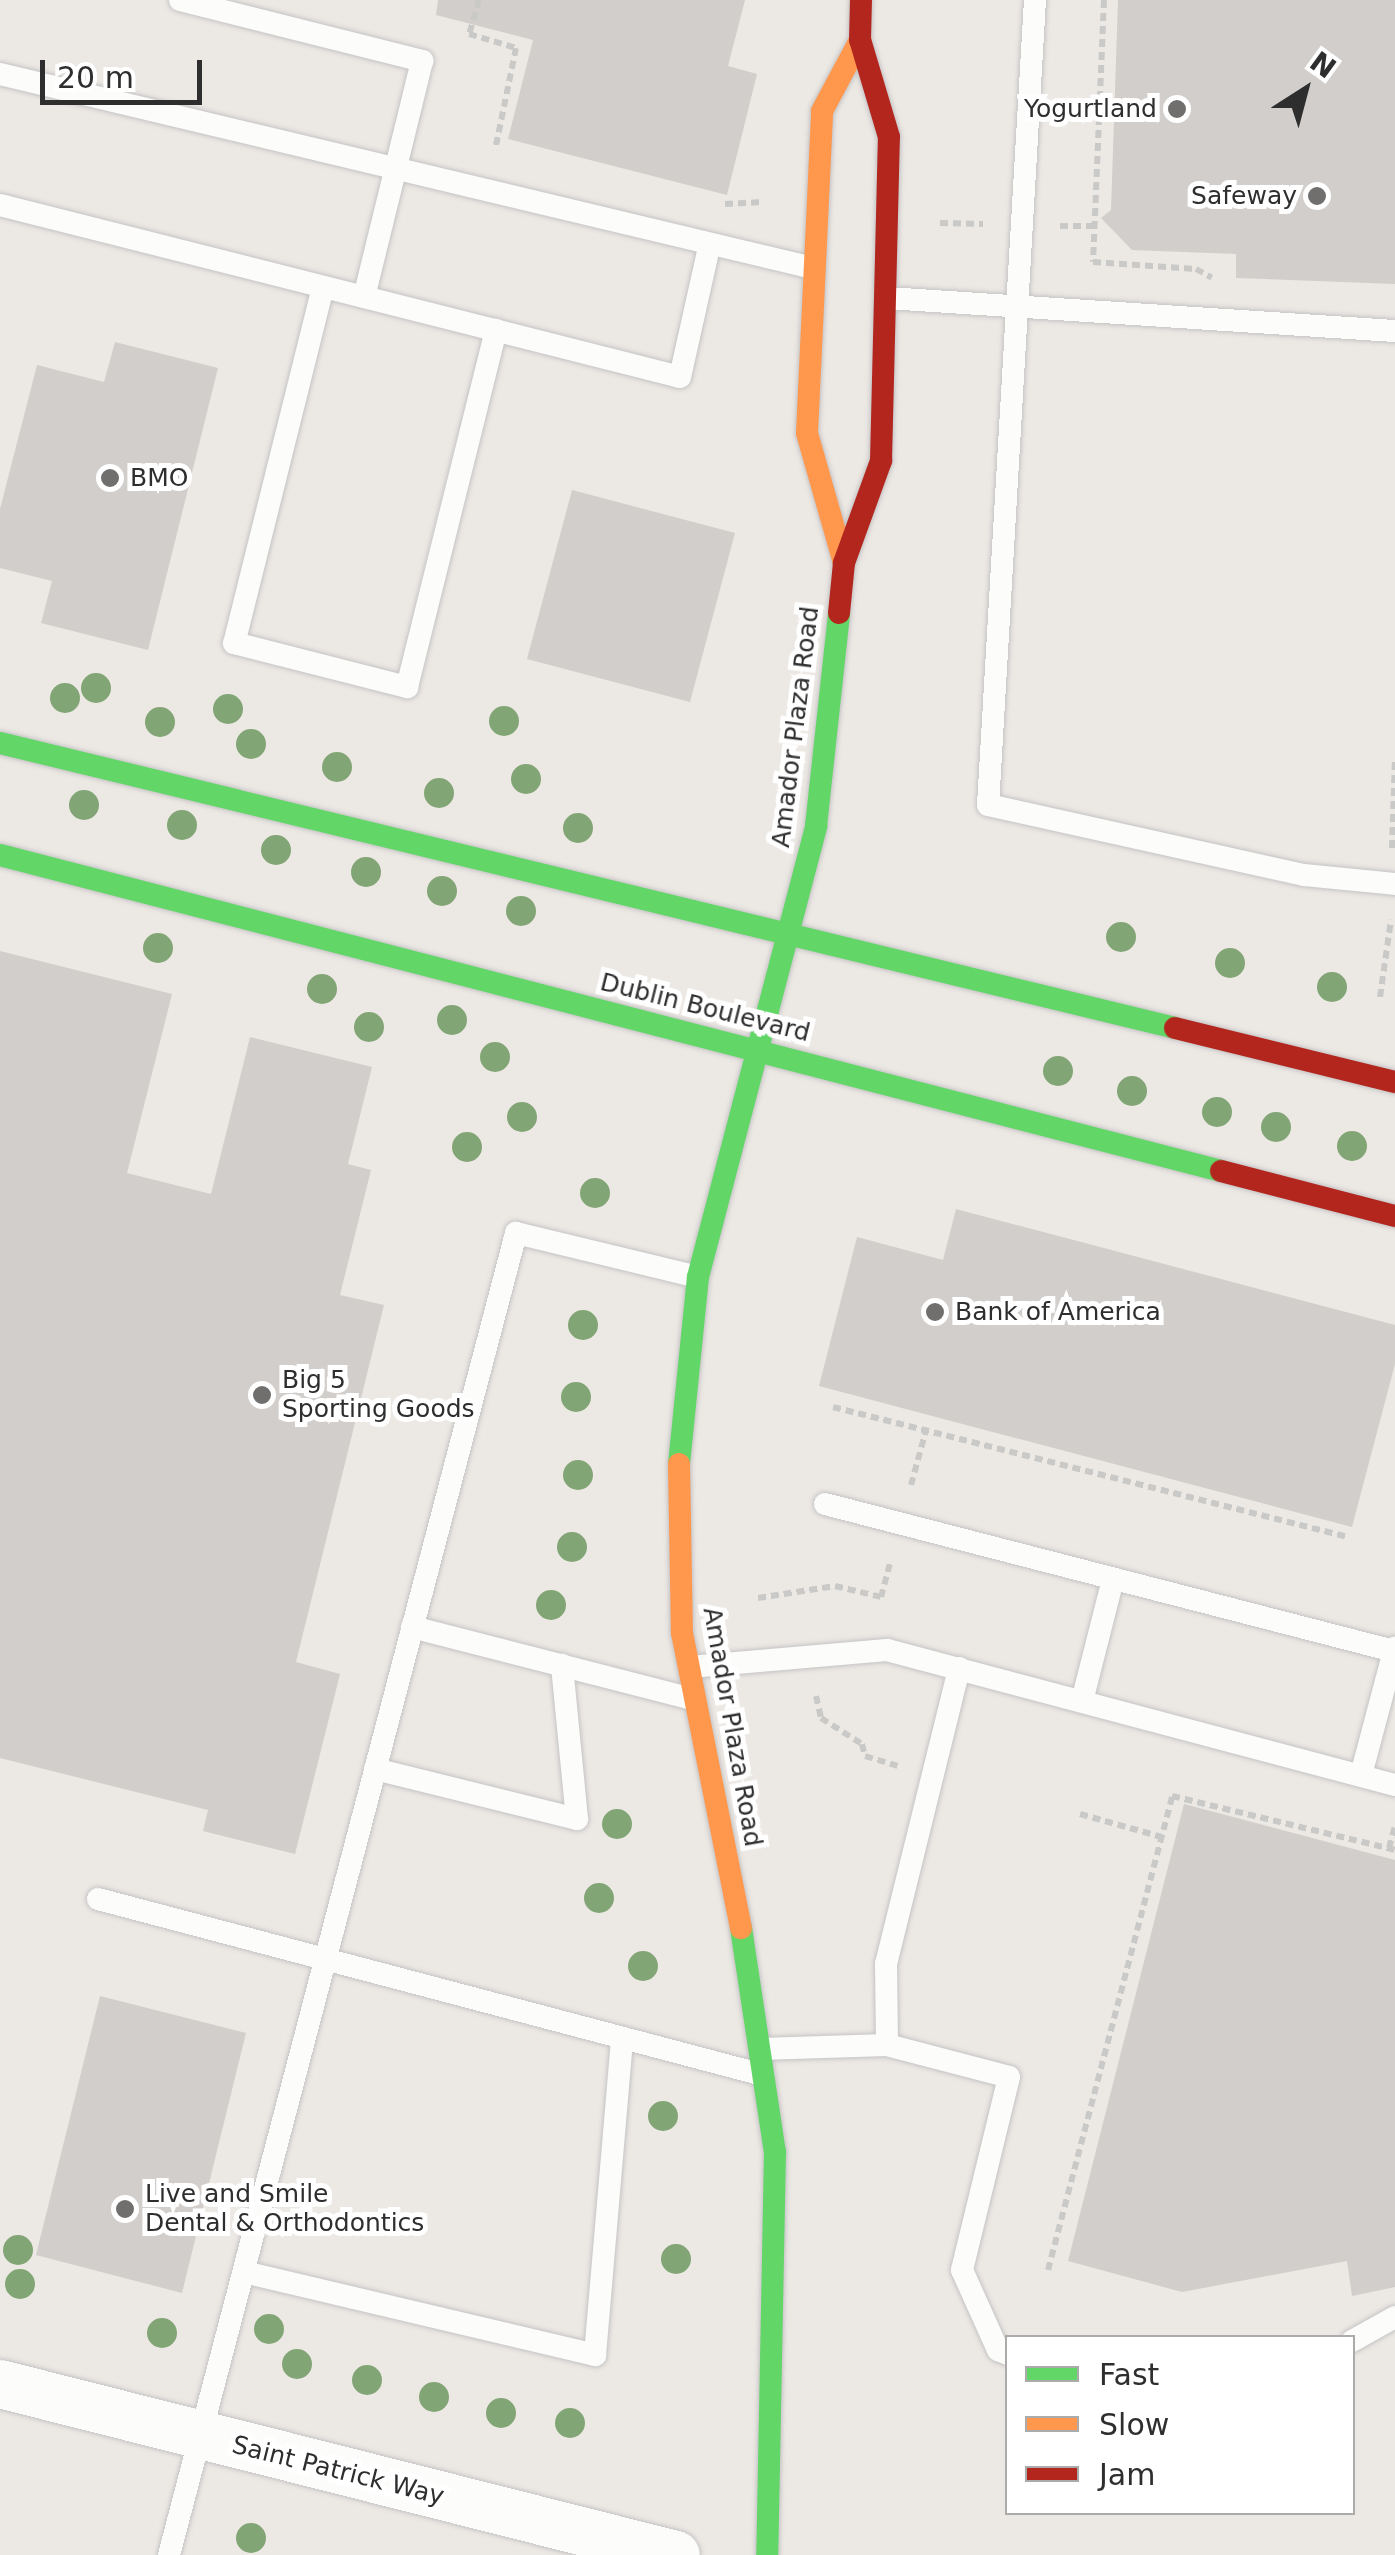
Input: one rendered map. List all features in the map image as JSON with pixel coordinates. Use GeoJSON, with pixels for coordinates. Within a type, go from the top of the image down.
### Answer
{"type":"FeatureCollection","features":[{"type":"Feature","properties":{"kind":"street","name":"Amador Plaza Road"},"geometry":{"type":"LineString","coordinates":[[767,2555],[774,2152],[760,2049],[688,1667],[679,1453],[698,1277],[816,826],[844,562],[881,462],[888,137],[860,40],[861,0]]}},
{"type":"Feature","properties":{"kind":"street","name":"Amador Plaza Road"},"geometry":{"type":"LineString","coordinates":[[844,562],[806,433],[822,111],[860,40]]}},
{"type":"Feature","properties":{"kind":"street"},"geometry":{"type":"LineString","coordinates":[[0,743],[1395,1082]]}},
{"type":"Feature","properties":{"kind":"street","name":"Dublin Boulevard"},"geometry":{"type":"LineString","coordinates":[[0,855],[1395,1216]]}},
{"type":"Feature","properties":{"kind":"street","name":"Saint Patrick Way"},"geometry":{"type":"LineString","coordinates":[[0,2384],[676,2555]]}},
{"type":"Feature","properties":{"kind":"lane"},"geometry":{"type":"LineString","coordinates":[[180,0],[422,61],[364,297]]}},
{"type":"Feature","properties":{"kind":"lane"},"geometry":{"type":"LineString","coordinates":[[1035,0],[988,805],[1304,875],[1395,884]]}},
{"type":"Feature","properties":{"kind":"lane"},"geometry":{"type":"LineString","coordinates":[[0,74],[709,248],[813,268]]}},
{"type":"Feature","properties":{"kind":"lane"},"geometry":{"type":"LineString","coordinates":[[0,204],[680,376],[709,248]]}},
{"type":"Feature","properties":{"kind":"lane"},"geometry":{"type":"LineString","coordinates":[[323,287],[234,643],[407,687],[496,330]]}},
{"type":"Feature","properties":{"kind":"lane"},"geometry":{"type":"LineString","coordinates":[[887,298],[1015,312],[1395,331]]}},
{"type":"Feature","properties":{"kind":"lane"},"geometry":{"type":"LineString","coordinates":[[168,2555],[516,1233],[698,1277]]}},
{"type":"Feature","properties":{"kind":"lane"},"geometry":{"type":"LineString","coordinates":[[825,1504],[1394,1649],[1361,1775]]}},
{"type":"Feature","properties":{"kind":"lane"},"geometry":{"type":"LineString","coordinates":[[1082,1702],[1114,1579]]}},
{"type":"Feature","properties":{"kind":"lane"},"geometry":{"type":"LineString","coordinates":[[412,1627],[695,1700]]}},
{"type":"Feature","properties":{"kind":"lane"},"geometry":{"type":"LineString","coordinates":[[688,1667],[887,1650],[1395,1785]]}},
{"type":"Feature","properties":{"kind":"lane"},"geometry":{"type":"LineString","coordinates":[[375,1769],[577,1819],[562,1665]]}},
{"type":"Feature","properties":{"kind":"lane"},"geometry":{"type":"LineString","coordinates":[[887,2045],[886,1964],[958,1668]]}},
{"type":"Feature","properties":{"kind":"lane"},"geometry":{"type":"LineString","coordinates":[[98,1900],[763,2074]]}},
{"type":"Feature","properties":{"kind":"lane"},"geometry":{"type":"LineString","coordinates":[[244,2272],[595,2354],[622,2038]]}},
{"type":"Feature","properties":{"kind":"lane"},"geometry":{"type":"LineString","coordinates":[[760,2049],[887,2045],[1009,2077],[962,2270],[998,2350],[1005,2353]]}},
{"type":"Feature","properties":{"kind":"lane"},"geometry":{"type":"LineString","coordinates":[[1355,2339],[1395,2317]]}},
{"type":"Feature","properties":{"kind":"path"},"geometry":{"type":"LineString","coordinates":[[479,0],[470,34],[516,48],[489,149],[508,154]]}},
{"type":"Feature","properties":{"kind":"path"},"geometry":{"type":"LineString","coordinates":[[1104,0],[1092,262],[1196,269],[1220,283]]}},
{"type":"Feature","properties":{"kind":"path"},"geometry":{"type":"LineString","coordinates":[[711,204],[778,200]]}},
{"type":"Feature","properties":{"kind":"path"},"geometry":{"type":"LineString","coordinates":[[833,1406],[1348,1537]]}},
{"type":"Feature","properties":{"kind":"path"},"geometry":{"type":"LineString","coordinates":[[801,1693],[815,1691],[821,1718],[862,1744],[865,1756],[906,1768],[902,1784]]}},
{"type":"Feature","properties":{"kind":"path"},"geometry":{"type":"LineString","coordinates":[[1048,2270],[1172,1796],[1392,1849],[1395,1826]]}},
{"type":"Feature","properties":{"kind":"path"},"geometry":{"type":"LineString","coordinates":[[1080,1814],[1162,1837]]}},
{"type":"Feature","properties":{"kind":"building"},"geometry":{"type":"Polygon","coordinates":[[[438,0],[745,0],[728,66],[757,74],[727,195],[508,139],[533,40],[436,15],[438,0]]]}},
{"type":"Feature","properties":{"kind":"building"},"geometry":{"type":"Polygon","coordinates":[[[1118,0],[1395,0],[1395,284],[1236,278],[1236,254],[1132,250],[1101,218],[1111,210],[1118,0]]]}},
{"type":"Feature","properties":{"kind":"building"},"geometry":{"type":"Polygon","coordinates":[[[115,342],[218,368],[148,650],[41,623],[52,581],[0,568],[0,509],[37,365],[104,382],[115,342]]]}},
{"type":"Feature","properties":{"kind":"building"},"geometry":{"type":"Polygon","coordinates":[[[572,490],[735,533],[690,702],[527,659],[572,490]]]}},
{"type":"Feature","properties":{"kind":"building"},"geometry":{"type":"Polygon","coordinates":[[[0,951],[172,994],[127,1173],[211,1194],[250,1037],[372,1067],[348,1164],[371,1170],[340,1295],[384,1305],[296,1662],[340,1674],[295,1854],[203,1831],[208,1810],[0,1758],[0,951]]]}},
{"type":"Feature","properties":{"kind":"building"},"geometry":{"type":"Polygon","coordinates":[[[956,1209],[1395,1325],[1395,1364],[1352,1527],[819,1386],[857,1237],[943,1260],[956,1209]]]}},
{"type":"Feature","properties":{"kind":"building"},"geometry":{"type":"Polygon","coordinates":[[[1184,1804],[1395,1860],[1395,2287],[1352,2296],[1347,2261],[1182,2292],[1068,2261],[1184,1804]]]}},
{"type":"Feature","properties":{"kind":"building"},"geometry":{"type":"Polygon","coordinates":[[[100,1996],[246,2033],[182,2293],[36,2255],[100,1996]]]}},
{"type":"Feature","properties":{"kind":"traffic: fast"},"geometry":{"type":"LineString","coordinates":[[679,1464],[698,1277],[816,826],[839,613]]}},
{"type":"Feature","properties":{"kind":"traffic: fast"},"geometry":{"type":"LineString","coordinates":[[0,743],[1175,1028]]}},
{"type":"Feature","properties":{"kind":"traffic: fast"},"geometry":{"type":"LineString","coordinates":[[0,855],[1221,1171]]}},
{"type":"Feature","properties":{"kind":"traffic: fast"},"geometry":{"type":"LineString","coordinates":[[741,1928],[775,2152],[767,2555]]}},
{"type":"Feature","properties":{"kind":"traffic: slow"},"geometry":{"type":"LineString","coordinates":[[844,563],[807,433],[822,111],[860,40]]}},
{"type":"Feature","properties":{"kind":"traffic: slow"},"geometry":{"type":"LineString","coordinates":[[679,1464],[682,1633],[741,1928]]}},
{"type":"Feature","properties":{"kind":"traffic: jam"},"geometry":{"type":"LineString","coordinates":[[839,613],[844,563],[881,461],[889,137],[860,40],[861,0]]}},
{"type":"Feature","properties":{"kind":"traffic: jam"},"geometry":{"type":"LineString","coordinates":[[1175,1028],[1395,1082]]}},
{"type":"Feature","properties":{"kind":"traffic: jam"},"geometry":{"type":"LineString","coordinates":[[1221,1171],[1395,1216]]}},
{"type":"Feature","properties":{"kind":"place","name":"Yogurtland"},"geometry":{"type":"Point","coordinates":[1177,109]}},
{"type":"Feature","properties":{"kind":"place","name":"Safeway"},"geometry":{"type":"Point","coordinates":[1317,196]}},
{"type":"Feature","properties":{"kind":"place","name":"BMO"},"geometry":{"type":"Point","coordinates":[110,478]}},
{"type":"Feature","properties":{"kind":"place","name":"Bank of America"},"geometry":{"type":"Point","coordinates":[935,1312]}},
{"type":"Feature","properties":{"kind":"place","name":"Big 5 Sporting Goods"},"geometry":{"type":"Point","coordinates":[262,1395]}},
{"type":"Feature","properties":{"kind":"place","name":"Live and Smile Dental & Orthodontics"},"geometry":{"type":"Point","coordinates":[125,2209]}}]}
